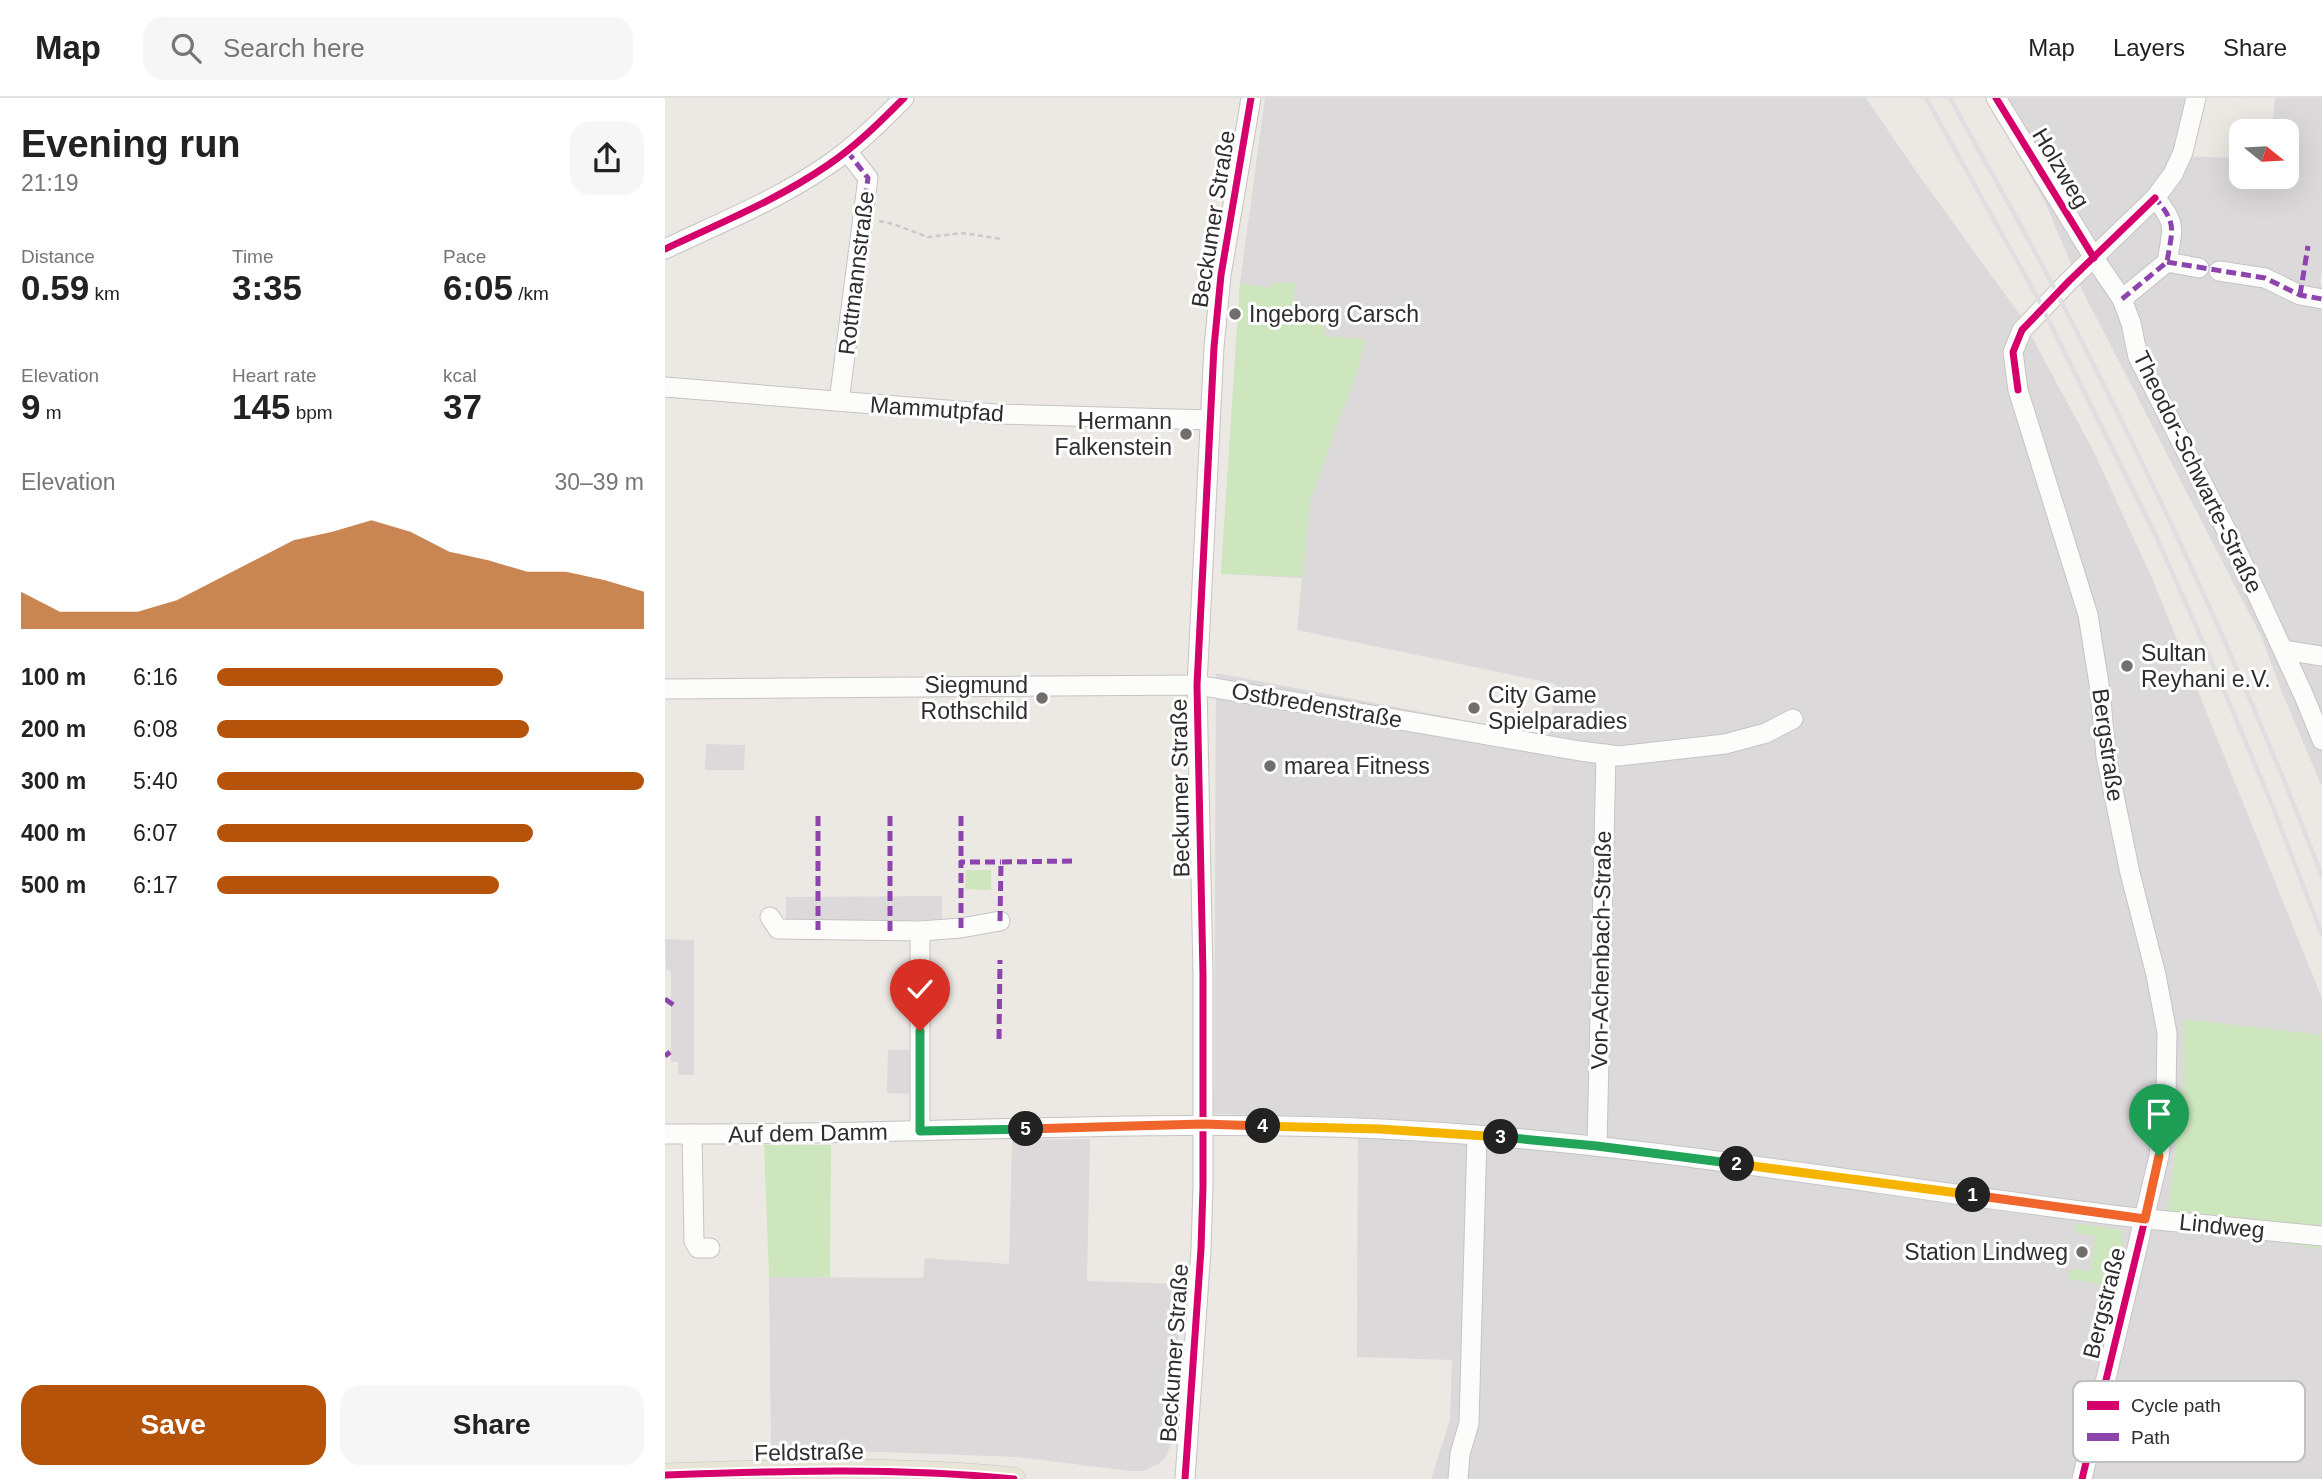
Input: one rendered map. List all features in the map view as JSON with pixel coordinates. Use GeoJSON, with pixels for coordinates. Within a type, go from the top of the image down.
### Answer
{"type":"FeatureCollection","features":[{"type":"Feature","properties":{"kind":"main road","name":"Feldstraße"},"geometry":{"type":"LineString","coordinates":[[665,1475],[780,1471],[1014,1479]]}},
{"type":"Feature","properties":{"kind":"street","name":"Rottmannstraße"},"geometry":{"type":"LineString","coordinates":[[665,249],[791,188],[847,151],[904,98]]}},
{"type":"Feature","properties":{"kind":"street","name":"Beckumer Straße"},"geometry":{"type":"LineString","coordinates":[[1185,1479],[1201,1249],[1203,1124],[1197,685],[1210,420],[1221,275],[1251,98]]}},
{"type":"Feature","properties":{"kind":"street","name":"Holzweg"},"geometry":{"type":"LineString","coordinates":[[1996,98],[2094,258]]}},
{"type":"Feature","properties":{"kind":"street","name":"Bergstraße"},"geometry":{"type":"LineString","coordinates":[[2106,1381],[2161,1141],[2166,1094],[2167,1033],[2106,756],[2100,690],[2088,615],[2015,380],[2013,352],[2022,330],[2155,198],[2173,174],[2183,152],[2196,98]]}},
{"type":"Feature","properties":{"kind":"street","name":"Rottmannstraße"},"geometry":{"type":"LineString","coordinates":[[839,401],[868,178],[847,151]]}},
{"type":"Feature","properties":{"kind":"street"},"geometry":{"type":"LineString","coordinates":[[2122,299],[2167,262],[2171,220],[2168,212],[2155,198]]}},
{"type":"Feature","properties":{"kind":"street","name":"Theodor-Schwarte-Straße"},"geometry":{"type":"LineString","coordinates":[[2094,258],[2122,299],[2131,323],[2138,357],[2203,481],[2284,650],[2322,740]]}},
{"type":"Feature","properties":{"kind":"street"},"geometry":{"type":"LineString","coordinates":[[2167,262],[2199,268]]}},
{"type":"Feature","properties":{"kind":"street"},"geometry":{"type":"LineString","coordinates":[[2219,271],[2265,278],[2299,295],[2322,299]]}},
{"type":"Feature","properties":{"kind":"street","name":"Mammutpfad"},"geometry":{"type":"LineString","coordinates":[[665,387],[996,414],[1210,420]]}},
{"type":"Feature","properties":{"kind":"street"},"geometry":{"type":"LineString","coordinates":[[2284,650],[2322,656]]}},
{"type":"Feature","properties":{"kind":"street","name":"Ostbredenstraße"},"geometry":{"type":"LineString","coordinates":[[665,689],[1197,685],[1619,755],[1738,742],[1766,733],[1793,719]]}},
{"type":"Feature","properties":{"kind":"street","name":"Von-Achenbach-Straße"},"geometry":{"type":"LineString","coordinates":[[1597,1146],[1606,754]]}},
{"type":"Feature","properties":{"kind":"street"},"geometry":{"type":"LineString","coordinates":[[770,917],[778,929],[920,931],[961,928],[1000,921]]}},
{"type":"Feature","properties":{"kind":"street"},"geometry":{"type":"LineString","coordinates":[[920,931],[920,1131]]}},
{"type":"Feature","properties":{"kind":"street","name":"Lindweg"},"geometry":{"type":"LineString","coordinates":[[1203,1124],[1379,1129],[1597,1146],[2145,1219],[2322,1236]]}},
{"type":"Feature","properties":{"kind":"street","name":"Auf dem Damm"},"geometry":{"type":"LineString","coordinates":[[665,1134],[1203,1124]]}},
{"type":"Feature","properties":{"kind":"street"},"geometry":{"type":"LineString","coordinates":[[692,1135],[694,1241],[698,1248],[710,1248]]}},
{"type":"Feature","properties":{"kind":"street"},"geometry":{"type":"LineString","coordinates":[[1458,1479],[1460,1454],[1469,1423],[1477,1135]]}},
{"type":"Feature","properties":{"kind":"path"},"geometry":{"type":"LineString","coordinates":[[862,219],[893,224],[928,237],[963,233],[1001,239]]}},
{"type":"Feature","properties":{"kind":"shaded area"},"geometry":{"type":"Polygon","coordinates":[[[1265,98],[1866,98],[2020,315],[2094,452],[2155,585],[2322,998],[2322,1479],[1431,1479],[1450,1420],[1452,1360],[1357,1357],[1358,1117],[1214,1114],[1216,673],[1549,736],[1556,684],[1297,630],[1302,578],[1221,574],[1240,283],[1265,98]]]}},
{"type":"Feature","properties":{"kind":"shaded area"},"geometry":{"type":"Polygon","coordinates":[[[1986,98],[2188,98],[2176,156],[2229,158],[2229,189],[2299,189],[2299,119],[2273,119],[2275,98],[2322,98],[2322,787],[2262,638],[2082,290],[2045,202],[1986,98]]]}},
{"type":"Feature","properties":{"kind":"shaded area"},"geometry":{"type":"Polygon","coordinates":[[[706,744],[745,745],[744,770],[705,770],[706,744]]]}},
{"type":"Feature","properties":{"kind":"shaded area"},"geometry":{"type":"Polygon","coordinates":[[[942,896],[942,920],[786,922],[786,897],[942,896]]]}},
{"type":"Feature","properties":{"kind":"shaded area"},"geometry":{"type":"Polygon","coordinates":[[[665,939],[694,940],[694,1075],[678,1075],[678,1062],[671,1062],[671,971],[666,970],[665,939]]]}},
{"type":"Feature","properties":{"kind":"shaded area"},"geometry":{"type":"Polygon","coordinates":[[[888,1050],[911,1050],[911,1094],[887,1093],[888,1050]]]}},
{"type":"Feature","properties":{"kind":"shaded area"},"geometry":{"type":"Polygon","coordinates":[[[1090,1139],[1087,1281],[1182,1284],[1172,1440],[1167,1455],[1159,1464],[1142,1471],[1130,1471],[1017,1457],[854,1451],[771,1453],[769,1277],[923,1278],[925,1258],[1009,1264],[1012,1140],[1090,1139]]]}},
{"type":"Feature","properties":{"kind":"green space"},"geometry":{"type":"Polygon","coordinates":[[[1240,283],[1270,288],[1271,283],[1295,283],[1293,312],[1324,313],[1324,336],[1365,339],[1358,369],[1310,500],[1303,577],[1221,574],[1240,283]]]}},
{"type":"Feature","properties":{"kind":"green space"},"geometry":{"type":"Polygon","coordinates":[[[966,870],[991,870],[991,890],[965,889],[966,870]]]}},
{"type":"Feature","properties":{"kind":"green space"},"geometry":{"type":"Polygon","coordinates":[[[2184,1019],[2322,1035],[2322,1249],[2166,1226],[2183,1086],[2184,1019]]]}},
{"type":"Feature","properties":{"kind":"green space"},"geometry":{"type":"Polygon","coordinates":[[[764,1145],[831,1145],[830,1277],[769,1277],[764,1145]]]}},
{"type":"Feature","properties":{"kind":"green space"},"geometry":{"type":"Polygon","coordinates":[[[2076,1223],[2121,1230],[2123,1245],[2112,1286],[2069,1279],[2070,1269],[2090,1271],[2095,1236],[2075,1233],[2076,1223]]]}},
{"type":"Feature","properties":{"kind":"railway"},"geometry":{"type":"LineString","coordinates":[[1926,98],[2036,295],[2155,534],[2275,812],[2322,935]]}},
{"type":"Feature","properties":{"kind":"railway"},"geometry":{"type":"LineString","coordinates":[[1950,98],[2100,377],[2168,517],[2264,731],[2322,876]]}},
{"type":"Feature","properties":{"kind":"marked path"},"geometry":{"type":"LineString","coordinates":[[847,151],[868,178],[860,233]]}},
{"type":"Feature","properties":{"kind":"marked path"},"geometry":{"type":"LineString","coordinates":[[2122,299],[2167,262],[2170,221],[2155,198]]}},
{"type":"Feature","properties":{"kind":"marked path"},"geometry":{"type":"LineString","coordinates":[[2300,295],[2308,246]]}},
{"type":"Feature","properties":{"kind":"marked path"},"geometry":{"type":"LineString","coordinates":[[2167,262],[2265,278],[2300,295],[2322,299]]}},
{"type":"Feature","properties":{"kind":"marked path"},"geometry":{"type":"LineString","coordinates":[[818,816],[818,930]]}},
{"type":"Feature","properties":{"kind":"marked path"},"geometry":{"type":"LineString","coordinates":[[890,816],[890,931]]}},
{"type":"Feature","properties":{"kind":"marked path"},"geometry":{"type":"LineString","coordinates":[[961,816],[961,862]]}},
{"type":"Feature","properties":{"kind":"marked path"},"geometry":{"type":"LineString","coordinates":[[1000,921],[1001,862],[1073,861]]}},
{"type":"Feature","properties":{"kind":"marked path"},"geometry":{"type":"LineString","coordinates":[[961,928],[961,862],[1001,862]]}},
{"type":"Feature","properties":{"kind":"marked path"},"geometry":{"type":"LineString","coordinates":[[999,1039],[1000,960]]}},
{"type":"Feature","properties":{"kind":"marked path"},"geometry":{"type":"LineString","coordinates":[[665,999],[675,1006]]}},
{"type":"Feature","properties":{"kind":"marked path"},"geometry":{"type":"LineString","coordinates":[[665,1056],[670,1052]]}},
{"type":"Feature","properties":{"kind":"cycle path"},"geometry":{"type":"LineString","coordinates":[[665,249],[809,178],[848,150],[904,98]]}},
{"type":"Feature","properties":{"kind":"cycle path"},"geometry":{"type":"LineString","coordinates":[[1185,1479],[1203,1187],[1203,975],[1197,685],[1214,347],[1221,275],[1251,98]]}},
{"type":"Feature","properties":{"kind":"cycle path"},"geometry":{"type":"LineString","coordinates":[[1996,98],[2094,258]]}},
{"type":"Feature","properties":{"kind":"cycle path"},"geometry":{"type":"LineString","coordinates":[[2018,390],[2013,352],[2022,330],[2155,198]]}},
{"type":"Feature","properties":{"kind":"cycle path"},"geometry":{"type":"LineString","coordinates":[[2106,1381],[2145,1219]]}},
{"type":"Feature","properties":{"kind":"cycle path"},"geometry":{"type":"LineString","coordinates":[[2082,1479],[2086,1462]]}},
{"type":"Feature","properties":{"kind":"cycle path"},"geometry":{"type":"LineString","coordinates":[[665,1475],[883,1471],[1014,1479]]}},
{"type":"Feature","properties":{"kind":"place","name":"Ingeborg Carsch"},"geometry":{"type":"Point","coordinates":[1235,314]}},
{"type":"Feature","properties":{"kind":"place","name":"Hermann Falkenstein"},"geometry":{"type":"Point","coordinates":[1186,434]}},
{"type":"Feature","properties":{"kind":"place","name":"Sultan Reyhani e.V."},"geometry":{"type":"Point","coordinates":[2127,666]}},
{"type":"Feature","properties":{"kind":"place","name":"Siegmund Rothschild"},"geometry":{"type":"Point","coordinates":[1042,698]}},
{"type":"Feature","properties":{"kind":"place","name":"City Game Spielparadies"},"geometry":{"type":"Point","coordinates":[1474,708]}},
{"type":"Feature","properties":{"kind":"place","name":"marea Fitness"},"geometry":{"type":"Point","coordinates":[1270,766]}},
{"type":"Feature","properties":{"kind":"place","name":"Station Lindweg"},"geometry":{"type":"Point","coordinates":[2082,1252]}},
{"type":"Feature","properties":{"kind":"route"},"geometry":{"type":"LineString","coordinates":[[920,1031],[920,1131],[1203,1124],[1477,1135],[1597,1146],[1805,1172],[2145,1219],[2159,1156]]}}]}
